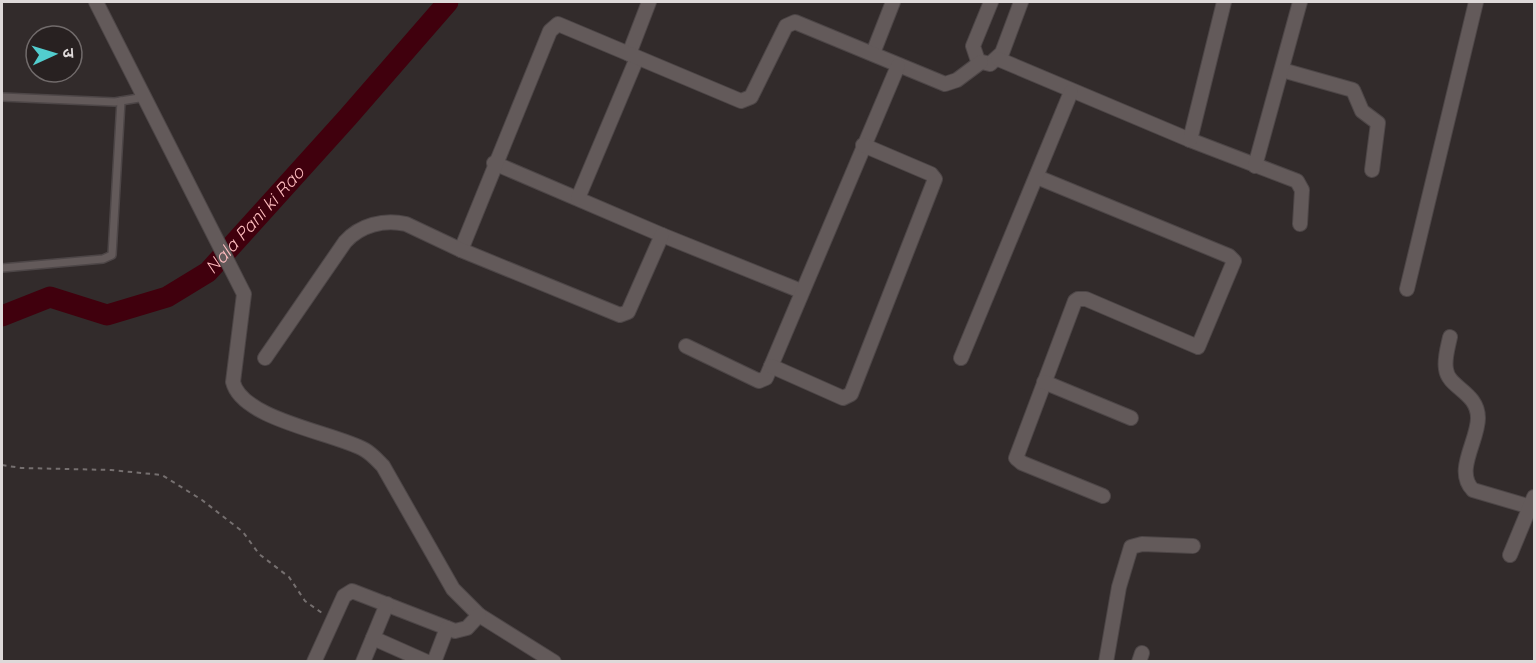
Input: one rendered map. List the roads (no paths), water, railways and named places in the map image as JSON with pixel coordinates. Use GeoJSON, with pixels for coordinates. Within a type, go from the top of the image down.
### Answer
{"type":"FeatureCollection","features":[{"type":"Feature","properties":{"kind":"street"},"geometry":{"type":"LineString","coordinates":[[96,2],[214,236],[239,279],[245,302],[233,382],[238,395],[286,422],[358,447],[373,456],[383,466],[453,589],[479,615],[554,662]]}},
{"type":"Feature","properties":{"kind":"street"},"geometry":{"type":"LineString","coordinates":[[578,198],[633,56],[649,2]]}},
{"type":"Feature","properties":{"kind":"street"},"geometry":{"type":"LineString","coordinates":[[873,53],[893,2]]}},
{"type":"Feature","properties":{"kind":"street"},"geometry":{"type":"LineString","coordinates":[[991,2],[973,46],[975,58],[981,63],[990,64],[998,59],[1021,2]]}},
{"type":"Feature","properties":{"kind":"street"},"geometry":{"type":"LineString","coordinates":[[1190,140],[1224,2]]}},
{"type":"Feature","properties":{"kind":"street"},"geometry":{"type":"LineString","coordinates":[[1255,166],[1300,2]]}},
{"type":"Feature","properties":{"kind":"street"},"geometry":{"type":"LineString","coordinates":[[1407,289],[1476,2]]}},
{"type":"Feature","properties":{"kind":"street"},"geometry":{"type":"LineString","coordinates":[[460,250],[494,163],[553,26],[562,24],[741,101],[751,97],[789,24],[800,23],[945,84],[957,80],[981,63]]}},
{"type":"Feature","properties":{"kind":"street"},"geometry":{"type":"LineString","coordinates":[[998,59],[1071,92],[1255,166],[1289,177],[1300,184],[1302,190],[1300,224]]}},
{"type":"Feature","properties":{"kind":"street"},"geometry":{"type":"LineString","coordinates":[[686,346],[759,381],[766,378],[898,66]]}},
{"type":"Feature","properties":{"kind":"street"},"geometry":{"type":"LineString","coordinates":[[1282,70],[1353,90],[1362,111],[1378,123],[1372,170]]}},
{"type":"Feature","properties":{"kind":"street"},"geometry":{"type":"LineString","coordinates":[[961,358],[1071,92]]}},
{"type":"Feature","properties":{"kind":"street"},"geometry":{"type":"LineString","coordinates":[[771,366],[843,398],[851,394],[934,182],[930,174],[863,145]]}},
{"type":"Feature","properties":{"kind":"street"},"geometry":{"type":"LineString","coordinates":[[494,163],[662,235],[801,291]]}},
{"type":"Feature","properties":{"kind":"street"},"geometry":{"type":"LineString","coordinates":[[1036,177],[1229,256],[1234,261],[1198,347],[1086,299],[1078,298],[1016,453],[1018,461],[1103,496]]}},
{"type":"Feature","properties":{"kind":"street"},"geometry":{"type":"LineString","coordinates":[[265,358],[345,242],[358,231],[376,224],[396,222],[620,315],[628,312],[662,235]]}},
{"type":"Feature","properties":{"kind":"street"},"geometry":{"type":"LineString","coordinates":[[1450,337],[1446,363],[1447,375],[1474,401],[1477,409],[1477,425],[1465,471],[1468,483],[1473,489],[1533,504],[1510,555]]}},
{"type":"Feature","properties":{"kind":"street"},"geometry":{"type":"LineString","coordinates":[[1044,382],[1131,418]]}},
{"type":"Feature","properties":{"kind":"street"},"geometry":{"type":"LineString","coordinates":[[1106,662],[1119,587],[1131,547],[1142,544],[1193,546]]}},
{"type":"Feature","properties":{"kind":"street"},"geometry":{"type":"LineString","coordinates":[[314,662],[344,596],[352,591],[455,631],[463,630],[479,615]]}},
{"type":"Feature","properties":{"kind":"street"},"geometry":{"type":"LineString","coordinates":[[363,662],[387,604]]}},
{"type":"Feature","properties":{"kind":"street"},"geometry":{"type":"LineString","coordinates":[[434,662],[447,628]]}},
{"type":"Feature","properties":{"kind":"street"},"geometry":{"type":"LineString","coordinates":[[373,638],[427,662]]}},
{"type":"Feature","properties":{"kind":"lane"},"geometry":{"type":"LineString","coordinates":[[2,97],[121,101],[145,97]]}},
{"type":"Feature","properties":{"kind":"lane"},"geometry":{"type":"LineString","coordinates":[[2,268],[103,259],[112,255],[121,101]]}},
{"type":"Feature","properties":{"kind":"waterway","name":"Nala Pani ki Rao"},"geometry":{"type":"LineString","coordinates":[[2,316],[50,297],[107,315],[167,297],[208,272],[448,2]]}}]}
